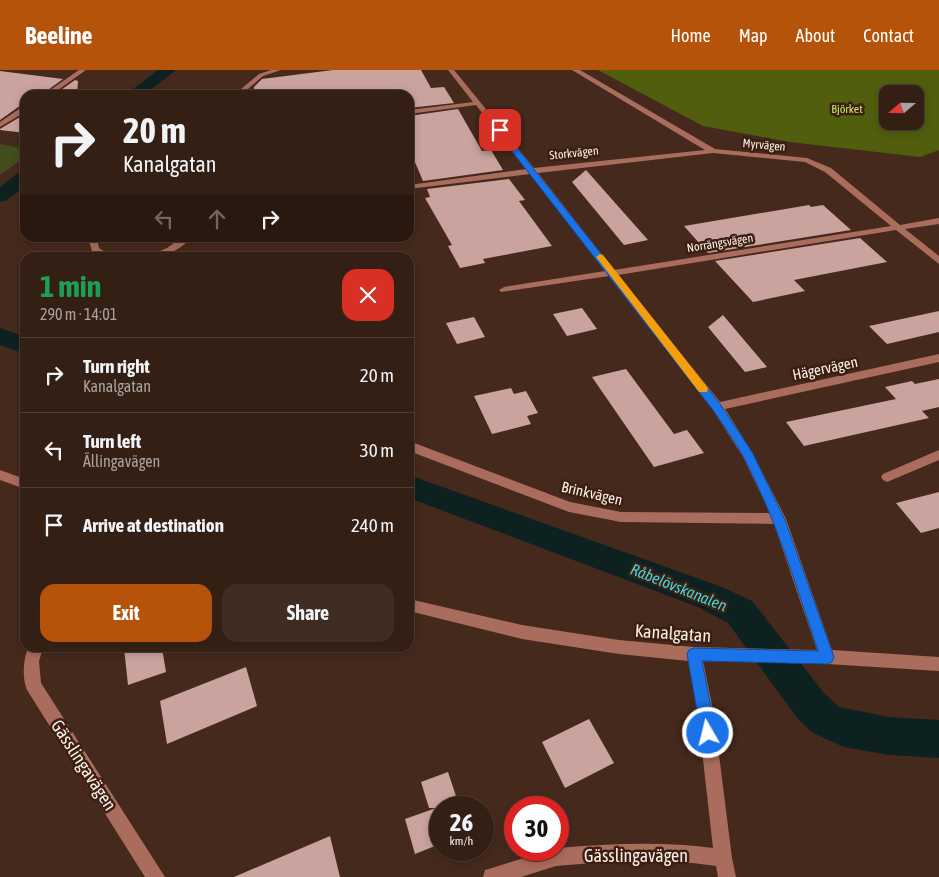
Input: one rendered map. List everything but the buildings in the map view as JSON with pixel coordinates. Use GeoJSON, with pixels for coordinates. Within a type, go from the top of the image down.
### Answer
{"type":"FeatureCollection","features":[{"type":"Feature","properties":{"kind":"street"},"geometry":{"type":"LineString","coordinates":[[53,90],[83,70]]}},
{"type":"Feature","properties":{"kind":"street"},"geometry":{"type":"LineString","coordinates":[[243,90],[261,75],[278,70]]}},
{"type":"Feature","properties":{"kind":"street"},"geometry":{"type":"LineString","coordinates":[[451,70],[532,170],[717,407],[748,455],[779,520],[827,657]]}},
{"type":"Feature","properties":{"kind":"street","name":"Myrvägen"},"geometry":{"type":"LineString","coordinates":[[575,70],[713,151],[807,160],[828,170],[899,226],[939,261]]}},
{"type":"Feature","properties":{"kind":"street"},"geometry":{"type":"LineString","coordinates":[[414,111],[478,104]]}},
{"type":"Feature","properties":{"kind":"street"},"geometry":{"type":"LineString","coordinates":[[0,125],[20,112]]}},
{"type":"Feature","properties":{"kind":"street","name":"Storkvägen"},"geometry":{"type":"LineString","coordinates":[[414,186],[532,170],[713,151]]}},
{"type":"Feature","properties":{"kind":"street","name":"Norrängsvägen"},"geometry":{"type":"LineString","coordinates":[[504,290],[939,221]]}},
{"type":"Feature","properties":{"kind":"street"},"geometry":{"type":"LineString","coordinates":[[94,242],[95,249],[100,252]]}},
{"type":"Feature","properties":{"kind":"street"},"geometry":{"type":"LineString","coordinates":[[164,252],[181,242]]}},
{"type":"Feature","properties":{"kind":"street","name":"Hägervägen"},"geometry":{"type":"LineString","coordinates":[[717,407],[939,358]]}},
{"type":"Feature","properties":{"kind":"street","name":"Brinkvägen"},"geometry":{"type":"LineString","coordinates":[[414,448],[569,508],[621,517],[779,520]]}},
{"type":"Feature","properties":{"kind":"street"},"geometry":{"type":"LineString","coordinates":[[887,477],[939,455]]}},
{"type":"Feature","properties":{"kind":"street"},"geometry":{"type":"LineString","coordinates":[[0,475],[20,482]]}},
{"type":"Feature","properties":{"kind":"street","name":"Kanalgatan"},"geometry":{"type":"LineString","coordinates":[[414,606],[522,632],[619,647],[694,654],[827,657],[939,664]]}},
{"type":"Feature","properties":{"kind":"street","name":"Gässlingavägen"},"geometry":{"type":"LineString","coordinates":[[34,652],[31,661],[33,685],[156,877]]}},
{"type":"Feature","properties":{"kind":"street"},"geometry":{"type":"LineString","coordinates":[[694,654],[706,715],[723,858],[727,877]]}},
{"type":"Feature","properties":{"kind":"street","name":"Gässlingavägen"},"geometry":{"type":"LineString","coordinates":[[492,877],[556,857],[594,854],[694,854],[723,858]]}},
{"type":"Feature","properties":{"kind":"green space","name":"Björket"},"geometry":{"type":"Polygon","coordinates":[[[598,70],[939,70],[939,150],[920,157],[790,142],[703,126],[598,70]]]}},
{"type":"Feature","properties":{"kind":"green space"},"geometry":{"type":"Polygon","coordinates":[[[0,144],[20,148],[20,161],[0,175],[0,144]]]}},
{"type":"Feature","properties":{"kind":"waterway","name":"Råbelövskanalen"},"geometry":{"type":"LineString","coordinates":[[141,90],[168,70]]}},
{"type":"Feature","properties":{"kind":"waterway","name":"Råbelövskanalen"},"geometry":{"type":"LineString","coordinates":[[0,196],[20,181]]}},
{"type":"Feature","properties":{"kind":"waterway","name":"Råbelövskanalen"},"geometry":{"type":"LineString","coordinates":[[0,336],[20,344]]}},
{"type":"Feature","properties":{"kind":"waterway","name":"Råbelövskanalen"},"geometry":{"type":"LineString","coordinates":[[414,488],[710,597],[740,612],[811,706],[826,720],[844,728],[889,736],[939,739]]}},
{"type":"Feature","properties":{"kind":"slow traffic"},"geometry":{"type":"LineString","coordinates":[[600,257],[703,389]]}},
{"type":"Feature","properties":{"kind":"route"},"geometry":{"type":"LineString","coordinates":[[500,130],[717,407],[748,455],[779,520],[810,605],[827,657],[694,654],[708,733]]}}]}
